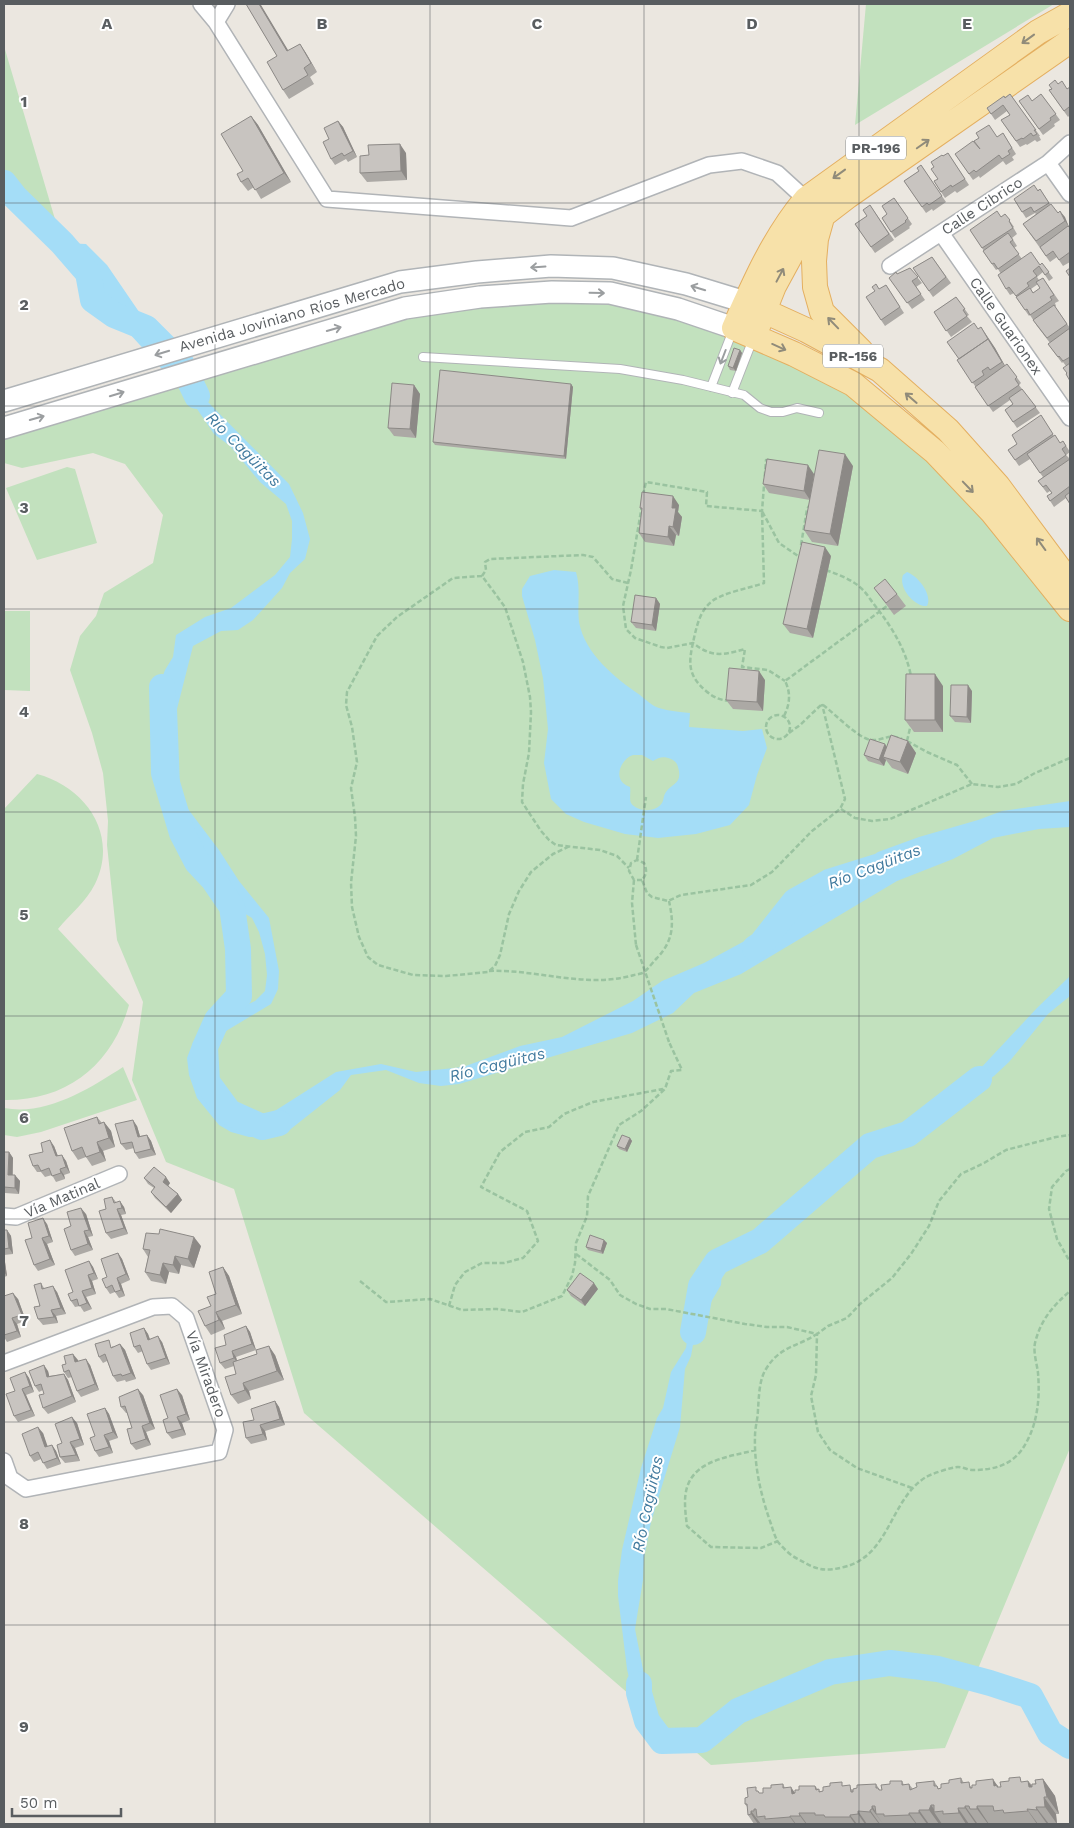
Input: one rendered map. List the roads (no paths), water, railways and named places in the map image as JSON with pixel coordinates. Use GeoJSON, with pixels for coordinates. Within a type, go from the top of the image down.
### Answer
{"type":"FeatureCollection","features":[{"type":"Feature","properties":{"kind":"main road","name":"PR-196"},"geometry":{"type":"LineString","coordinates":[[744,332],[755,306],[774,286],[805,229],[814,207],[1038,32],[1070,14]]}},
{"type":"Feature","properties":{"kind":"main road","name":"PR-196"},"geometry":{"type":"LineString","coordinates":[[814,207],[1070,41]]}},
{"type":"Feature","properties":{"kind":"main road"},"geometry":{"type":"LineString","coordinates":[[814,207],[816,239],[814,287],[822,312],[880,370]]}},
{"type":"Feature","properties":{"kind":"main road","name":"Avenida Joviniano Ríos Mercado"},"geometry":{"type":"LineString","coordinates":[[4,401],[400,282],[477,272],[551,266],[613,268],[686,284],[755,306],[880,370],[948,430],[998,486],[1070,584]]}},
{"type":"Feature","properties":{"kind":"main road","name":"Avenida Joviniano Ríos Mercado"},"geometry":{"type":"LineString","coordinates":[[4,428],[405,308],[480,298],[552,292],[610,294],[678,309],[744,332],[794,354],[853,384],[934,452],[992,512],[1070,609]]}},
{"type":"Feature","properties":{"kind":"street"},"geometry":{"type":"LineString","coordinates":[[201,4],[216,22],[327,200],[571,218],[710,165],[742,161],[776,173],[814,207]]}},
{"type":"Feature","properties":{"kind":"street"},"geometry":{"type":"LineString","coordinates":[[216,22],[227,4]]}},
{"type":"Feature","properties":{"kind":"street","name":"Calle Cibrico"},"geometry":{"type":"LineString","coordinates":[[890,266],[1048,162],[1070,143]]}},
{"type":"Feature","properties":{"kind":"street"},"geometry":{"type":"LineString","coordinates":[[1048,162],[1070,194]]}},
{"type":"Feature","properties":{"kind":"street","name":"Calle Guarionex"},"geometry":{"type":"LineString","coordinates":[[941,233],[1070,418]]}},
{"type":"Feature","properties":{"kind":"street","name":"Vía Matinal"},"geometry":{"type":"LineString","coordinates":[[4,1216],[16,1217],[119,1174]]}},
{"type":"Feature","properties":{"kind":"street","name":"Vía Miradero"},"geometry":{"type":"LineString","coordinates":[[4,1363],[153,1307],[172,1306],[186,1318],[225,1430],[220,1452],[26,1489],[10,1478],[4,1461]]}},
{"type":"Feature","properties":{"kind":"lane"},"geometry":{"type":"LineString","coordinates":[[711,387],[744,332]]}},
{"type":"Feature","properties":{"kind":"lane"},"geometry":{"type":"LineString","coordinates":[[732,393],[744,332]]}},
{"type":"Feature","properties":{"kind":"lane"},"geometry":{"type":"LineString","coordinates":[[423,358],[620,369],[744,395],[760,408],[771,412],[783,412],[797,408],[819,413]]}},
{"type":"Feature","properties":{"kind":"water"},"geometry":{"type":"Polygon","coordinates":[[[62,243],[86,244],[107,265],[148,325],[200,394],[289,484],[303,513],[310,539],[305,559],[290,573],[282,588],[253,620],[238,630],[221,631],[193,646],[177,709],[180,786],[188,809],[219,850],[239,881],[269,918],[279,971],[278,989],[271,1004],[216,1037],[207,1040],[200,1055],[214,1098],[227,1112],[244,1120],[270,1114],[336,1072],[381,1064],[416,1072],[463,1067],[520,1046],[562,1037],[633,1001],[662,981],[704,963],[807,907],[828,893],[849,871],[878,852],[919,837],[1002,811],[1070,801],[1070,827],[1039,829],[993,838],[953,859],[897,881],[741,974],[694,993],[673,1013],[632,1033],[459,1084],[441,1086],[419,1083],[386,1070],[351,1075],[340,1090],[287,1132],[263,1137],[249,1137],[231,1132],[219,1125],[197,1098],[189,1075],[187,1058],[193,1042],[238,1009],[255,1001],[265,991],[267,975],[265,954],[259,932],[252,918],[234,907],[218,893],[192,842],[170,810],[168,788],[159,771],[168,745],[165,728],[155,708],[156,694],[165,670],[173,657],[176,635],[205,617],[231,608],[275,575],[290,557],[292,521],[286,504],[260,482],[230,446],[214,434],[193,403],[128,332],[95,280],[62,243]]]}},
{"type":"Feature","properties":{"kind":"water"},"geometry":{"type":"Polygon","coordinates":[[[554,570],[576,572],[579,622],[582,634],[588,645],[594,655],[611,673],[651,704],[663,709],[690,713],[689,727],[743,731],[762,729],[767,748],[749,805],[730,825],[696,834],[658,838],[625,834],[584,822],[566,814],[551,799],[544,763],[548,729],[543,678],[535,640],[522,596],[522,589],[530,576],[554,570]],[[633,755],[626,759],[619,775],[623,783],[630,787],[631,803],[642,810],[651,810],[662,803],[668,789],[678,780],[679,773],[675,761],[671,759],[662,757],[653,761],[642,755],[633,755]]]}},
{"type":"Feature","properties":{"kind":"water"},"geometry":{"type":"Polygon","coordinates":[[[907,572],[916,577],[926,591],[928,597],[927,606],[912,600],[905,590],[902,580],[903,575],[907,572]]]}},
{"type":"Feature","properties":{"kind":"water"},"geometry":{"type":"Polygon","coordinates":[[[1070,976],[1070,996],[1048,1014],[1009,1062],[994,1076],[953,1104],[948,1098],[963,1087],[1037,1008],[1070,976]]]}},
{"type":"Feature","properties":{"kind":"water"},"geometry":{"type":"Polygon","coordinates":[[[711,1264],[722,1270],[721,1285],[696,1328],[691,1356],[685,1369],[680,1427],[651,1522],[644,1558],[643,1580],[635,1629],[652,1715],[639,1722],[627,1669],[618,1596],[622,1550],[641,1468],[657,1418],[663,1408],[671,1372],[686,1348],[691,1310],[702,1293],[711,1264]]]}},
{"type":"Feature","properties":{"kind":"waterway","name":"Río Cagüitas"},"geometry":{"type":"LineString","coordinates":[[4,183],[15,197],[62,243],[88,273],[93,300],[114,315],[146,328],[181,363],[197,396]]}},
{"type":"Feature","properties":{"kind":"waterway","name":"Río Cagüitas"},"geometry":{"type":"LineString","coordinates":[[162,687],[164,773],[182,833],[197,862],[213,879],[232,907],[238,949],[239,996],[217,1020],[205,1047],[207,1082],[229,1112],[262,1127],[279,1123]]}},
{"type":"Feature","properties":{"kind":"waterway","name":"Río Cagüitas"},"geometry":{"type":"LineString","coordinates":[[755,948],[761,944],[795,901],[829,882],[877,867]]}},
{"type":"Feature","properties":{"kind":"waterway","name":"Río Cagüitas"},"geometry":{"type":"LineString","coordinates":[[693,1332],[701,1286],[717,1262],[760,1241],[870,1146],[908,1134],[979,1079]]}},
{"type":"Feature","properties":{"kind":"waterway","name":"Río Cagüitas"},"geometry":{"type":"LineString","coordinates":[[639,1684],[639,1693],[647,1721],[662,1741],[702,1740],[738,1711],[830,1672],[890,1663],[938,1669],[1030,1696],[1050,1733],[1070,1746]]}}]}
